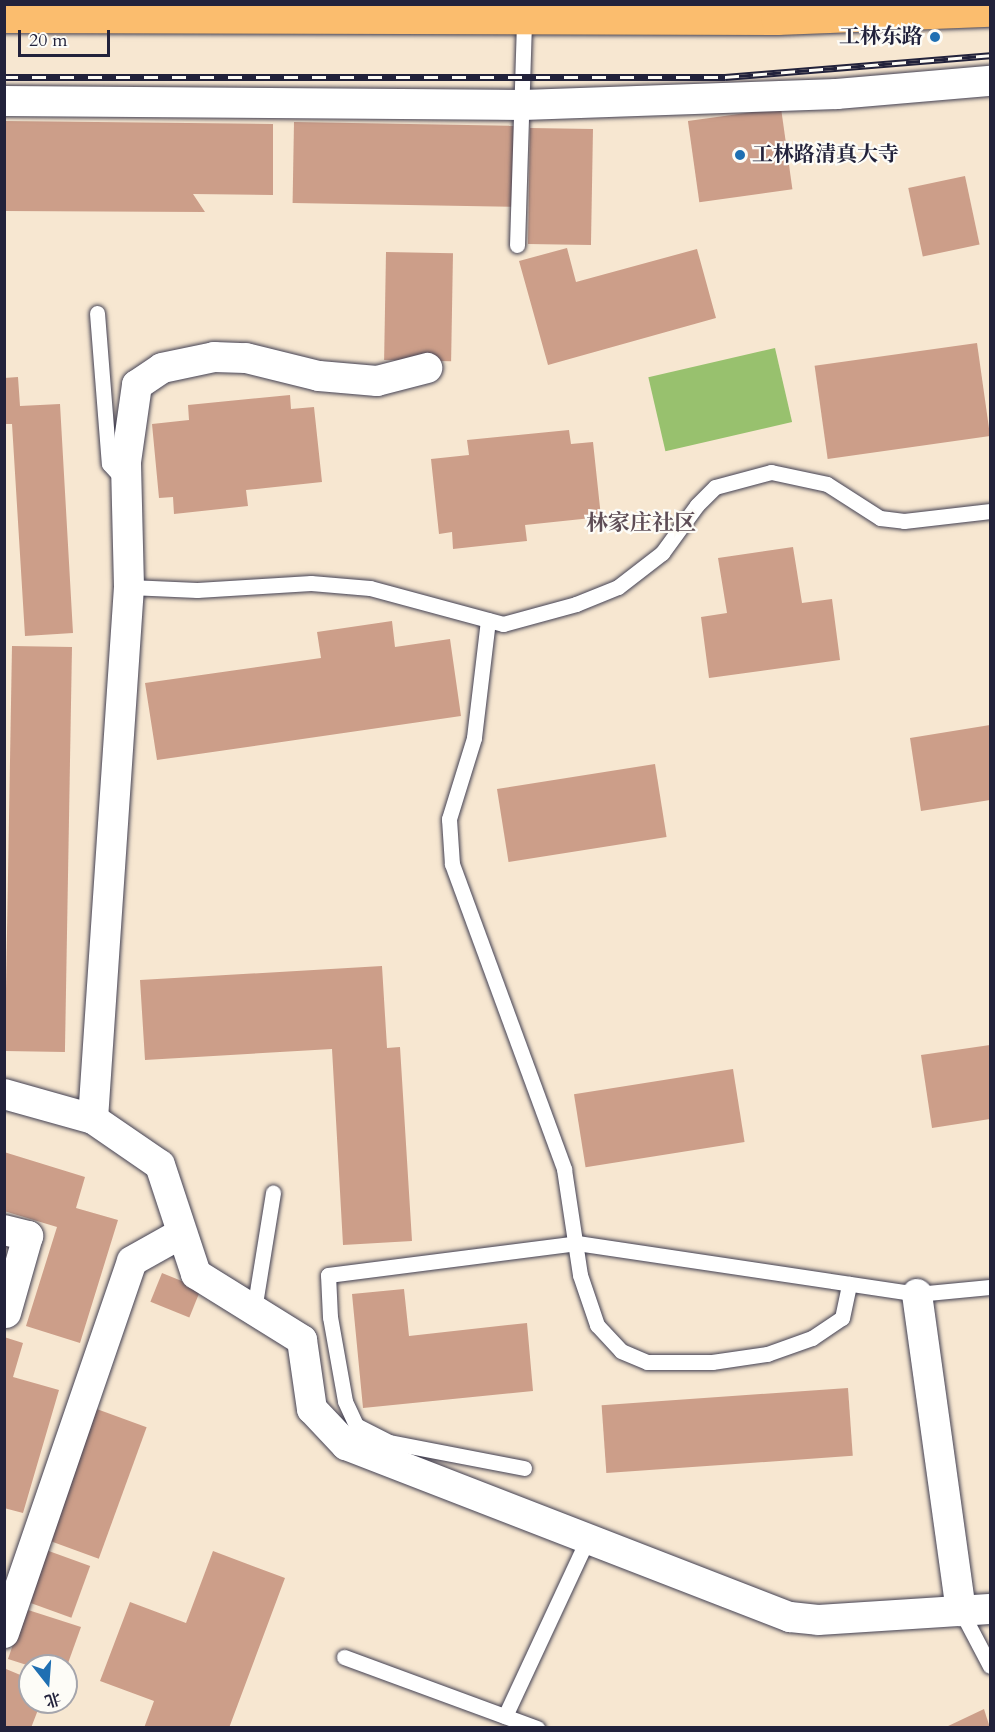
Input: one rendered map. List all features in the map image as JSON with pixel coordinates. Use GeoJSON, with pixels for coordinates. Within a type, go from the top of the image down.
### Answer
{"type":"FeatureCollection","features":[{"type":"Feature","properties":{"kind":"highway"},"geometry":{"type":"LineString","coordinates":[[4,16],[777,18],[989,8]]}},
{"type":"Feature","properties":{"kind":"street"},"geometry":{"type":"LineString","coordinates":[[4,101],[524,105],[837,94],[990,81]]}},
{"type":"Feature","properties":{"kind":"street"},"geometry":{"type":"LineString","coordinates":[[93,1119],[129,587],[126,482],[137,385],[162,368],[214,357],[246,358],[319,376],[377,381],[427,368]]}},
{"type":"Feature","properties":{"kind":"street"},"geometry":{"type":"LineString","coordinates":[[4,1094],[93,1119],[160,1165],[195,1274],[302,1340],[312,1409],[346,1445],[790,1617],[818,1620],[990,1609]]}},
{"type":"Feature","properties":{"kind":"street"},"geometry":{"type":"LineString","coordinates":[[4,1230],[28,1236],[6,1313]]}},
{"type":"Feature","properties":{"kind":"street"},"geometry":{"type":"LineString","coordinates":[[4,1633],[132,1261],[182,1233]]}},
{"type":"Feature","properties":{"kind":"street"},"geometry":{"type":"LineString","coordinates":[[917,1294],[961,1611]]}},
{"type":"Feature","properties":{"kind":"lane"},"geometry":{"type":"LineString","coordinates":[[517,245],[524,105],[525,18]]}},
{"type":"Feature","properties":{"kind":"lane"},"geometry":{"type":"LineString","coordinates":[[97,313],[109,464],[126,482]]}},
{"type":"Feature","properties":{"kind":"lane"},"geometry":{"type":"LineString","coordinates":[[129,587],[196,590],[311,583],[370,588],[502,624],[576,604],[618,587],[662,553],[696,505],[715,487],[771,472],[826,484],[880,518],[904,521],[990,511]]}},
{"type":"Feature","properties":{"kind":"lane"},"geometry":{"type":"LineString","coordinates":[[488,620],[474,738],[449,819],[452,864],[564,1169],[577,1243],[580,1275],[597,1324],[621,1351],[647,1362],[712,1362],[768,1354],[812,1338],[842,1318],[849,1284]]}},
{"type":"Feature","properties":{"kind":"lane"},"geometry":{"type":"LineString","coordinates":[[254,1310],[273,1193]]}},
{"type":"Feature","properties":{"kind":"lane"},"geometry":{"type":"LineString","coordinates":[[524,1468],[389,1442],[356,1425],[345,1401],[330,1317],[328,1275],[577,1243],[917,1294],[990,1287]]}},
{"type":"Feature","properties":{"kind":"lane"},"geometry":{"type":"LineString","coordinates":[[505,1716],[587,1540]]}},
{"type":"Feature","properties":{"kind":"lane"},"geometry":{"type":"LineString","coordinates":[[961,1611],[990,1666]]}},
{"type":"Feature","properties":{"kind":"lane"},"geometry":{"type":"LineString","coordinates":[[344,1657],[537,1728]]}},
{"type":"Feature","properties":{"kind":"green space"},"geometry":{"type":"Polygon","coordinates":[[[775,348],[792,422],[665,451],[648,377],[775,348]]]}},
{"type":"Feature","properties":{"kind":"building","name":"工林路清真大寺"},"geometry":{"type":"Polygon","coordinates":[[[781,108],[792,189],[699,202],[688,121],[781,108]]]}},
{"type":"Feature","properties":{"kind":"building"},"geometry":{"type":"Polygon","coordinates":[[[4,121],[273,124],[273,195],[193,194],[205,212],[4,211],[4,121]]]}},
{"type":"Feature","properties":{"kind":"building"},"geometry":{"type":"Polygon","coordinates":[[[294,122],[514,126],[513,207],[293,203],[294,122]]]}},
{"type":"Feature","properties":{"kind":"building"},"geometry":{"type":"Polygon","coordinates":[[[530,128],[593,129],[591,245],[528,244],[530,128]]]}},
{"type":"Feature","properties":{"kind":"building"},"geometry":{"type":"Polygon","coordinates":[[[965,176],[980,244],[923,257],[908,188],[965,176]]]}},
{"type":"Feature","properties":{"kind":"building"},"geometry":{"type":"Polygon","coordinates":[[[567,248],[576,282],[697,249],[716,318],[548,365],[519,261],[567,248]]]}},
{"type":"Feature","properties":{"kind":"building"},"geometry":{"type":"Polygon","coordinates":[[[386,252],[453,253],[451,361],[384,360],[386,252]]]}},
{"type":"Feature","properties":{"kind":"building"},"geometry":{"type":"Polygon","coordinates":[[[977,343],[990,436],[828,459],[815,366],[977,343]]]}},
{"type":"Feature","properties":{"kind":"building"},"geometry":{"type":"Polygon","coordinates":[[[18,377],[20,406],[60,404],[73,633],[25,636],[12,424],[4,424],[4,378],[18,377]]]}},
{"type":"Feature","properties":{"kind":"building"},"geometry":{"type":"Polygon","coordinates":[[[290,395],[291,409],[314,407],[322,482],[246,490],[248,506],[174,514],[173,497],[159,498],[152,424],[189,420],[188,405],[290,395]]]}},
{"type":"Feature","properties":{"kind":"building"},"geometry":{"type":"Polygon","coordinates":[[[569,430],[571,444],[593,442],[601,517],[525,525],[527,541],[453,549],[452,532],[439,534],[431,459],[469,455],[467,440],[569,430]]]}},
{"type":"Feature","properties":{"kind":"building"},"geometry":{"type":"Polygon","coordinates":[[[793,547],[802,603],[832,599],[840,660],[709,678],[701,617],[727,613],[718,558],[793,547]]]}},
{"type":"Feature","properties":{"kind":"building"},"geometry":{"type":"Polygon","coordinates":[[[392,621],[395,647],[450,639],[461,716],[157,760],[145,683],[321,658],[317,632],[392,621]]]}},
{"type":"Feature","properties":{"kind":"building"},"geometry":{"type":"Polygon","coordinates":[[[12,646],[72,647],[65,1052],[5,1051],[12,646]]]}},
{"type":"Feature","properties":{"kind":"building"},"geometry":{"type":"Polygon","coordinates":[[[990,725],[990,800],[921,811],[910,738],[990,725]]]}},
{"type":"Feature","properties":{"kind":"building"},"geometry":{"type":"Polygon","coordinates":[[[655,764],[667,837],[509,862],[497,789],[655,764]]]}},
{"type":"Feature","properties":{"kind":"building"},"geometry":{"type":"Polygon","coordinates":[[[382,966],[387,1048],[400,1047],[412,1241],[343,1245],[332,1049],[145,1060],[140,980],[382,966]]]}},
{"type":"Feature","properties":{"kind":"building"},"geometry":{"type":"Polygon","coordinates":[[[990,1045],[990,1119],[932,1128],[921,1055],[990,1045]]]}},
{"type":"Feature","properties":{"kind":"building"},"geometry":{"type":"Polygon","coordinates":[[[733,1069],[745,1142],[586,1167],[574,1094],[733,1069]]]}},
{"type":"Feature","properties":{"kind":"building"},"geometry":{"type":"Polygon","coordinates":[[[4,1152],[85,1177],[76,1208],[118,1220],[80,1343],[26,1326],[57,1227],[4,1211],[4,1152]]]}},
{"type":"Feature","properties":{"kind":"building"},"geometry":{"type":"Polygon","coordinates":[[[162,1273],[201,1289],[189,1317],[150,1302],[162,1273]]]}},
{"type":"Feature","properties":{"kind":"building"},"geometry":{"type":"Polygon","coordinates":[[[404,1289],[409,1336],[527,1323],[533,1391],[363,1408],[352,1294],[404,1289]]]}},
{"type":"Feature","properties":{"kind":"building"},"geometry":{"type":"Polygon","coordinates":[[[4,1337],[23,1343],[13,1377],[59,1390],[23,1513],[4,1508],[4,1337]]]}},
{"type":"Feature","properties":{"kind":"building"},"geometry":{"type":"Polygon","coordinates":[[[848,1388],[853,1456],[606,1473],[602,1405],[848,1388]]]}},
{"type":"Feature","properties":{"kind":"building"},"geometry":{"type":"Polygon","coordinates":[[[94,1408],[147,1427],[99,1559],[46,1540],[94,1408]]]}},
{"type":"Feature","properties":{"kind":"building"},"geometry":{"type":"Polygon","coordinates":[[[46,1550],[90,1566],[71,1618],[27,1602],[46,1550]]]}},
{"type":"Feature","properties":{"kind":"building"},"geometry":{"type":"Polygon","coordinates":[[[213,1551],[285,1578],[229,1728],[144,1728],[154,1701],[100,1681],[130,1602],[186,1623],[213,1551]]]}},
{"type":"Feature","properties":{"kind":"building"},"geometry":{"type":"Polygon","coordinates":[[[25,1609],[81,1627],[71,1654],[18,1654],[18,1662],[8,1659],[25,1609]]]}},
{"type":"Feature","properties":{"kind":"building"},"geometry":{"type":"Polygon","coordinates":[[[6,1669],[18,1674],[18,1714],[36,1714],[31,1728],[4,1728],[6,1669]]]}},
{"type":"Feature","properties":{"kind":"building"},"geometry":{"type":"Polygon","coordinates":[[[984,1709],[990,1728],[944,1728],[984,1709]]]}},
{"type":"Feature","properties":{"kind":"railway"},"geometry":{"type":"LineString","coordinates":[[4,77],[725,77],[990,55]]}},
{"type":"Feature","properties":{"kind":"place","name":"工林东路"},"geometry":{"type":"Point","coordinates":[935,37]}},
{"type":"Feature","properties":{"kind":"place","name":"工林路清真大寺"},"geometry":{"type":"Point","coordinates":[740,155]}},
{"type":"Feature","properties":{"kind":"district","name":"林家庄社区"},"geometry":{"type":"Point","coordinates":[641,524]}}]}
